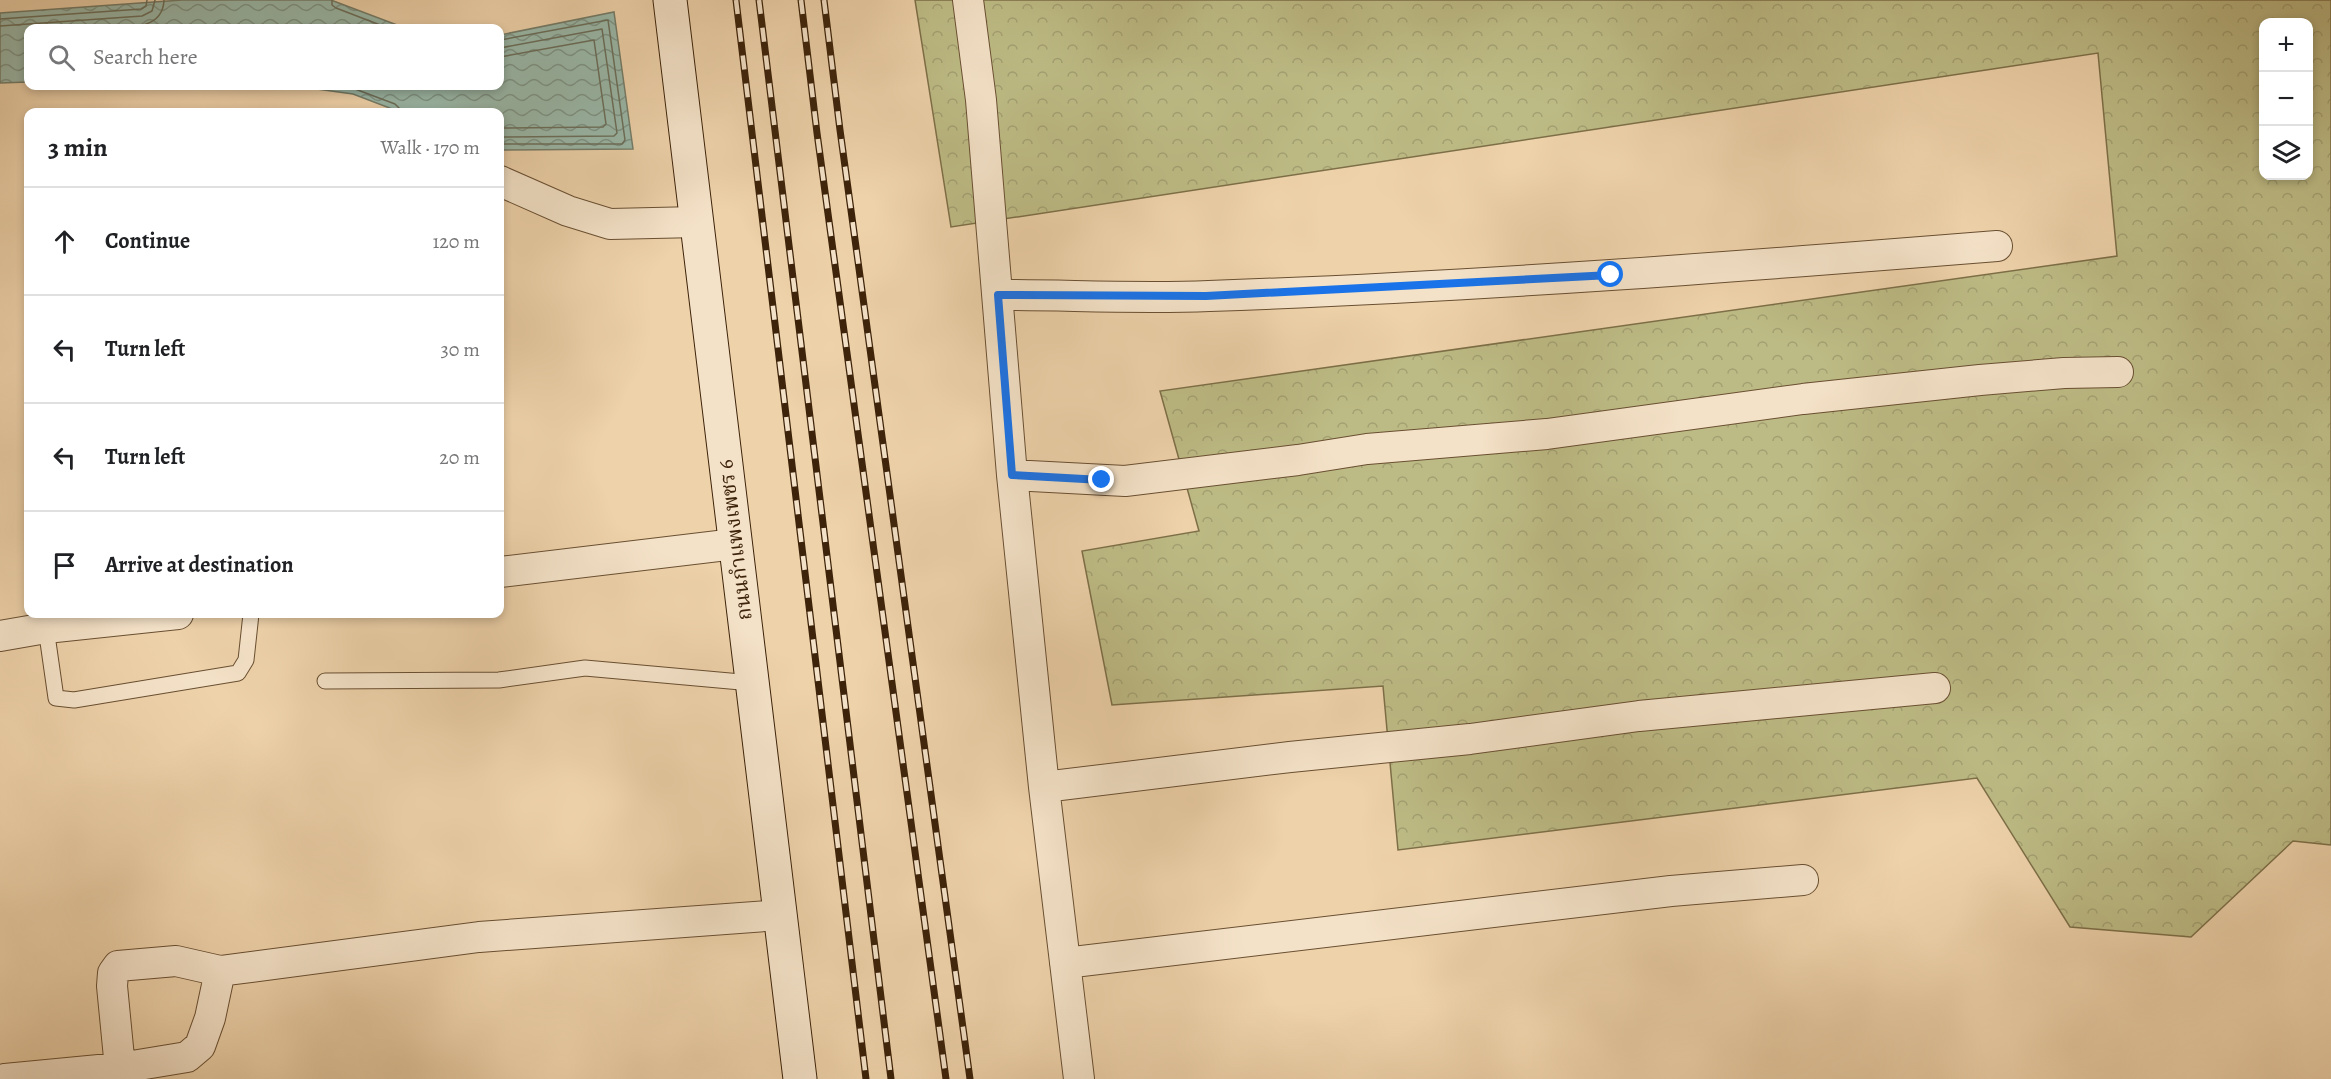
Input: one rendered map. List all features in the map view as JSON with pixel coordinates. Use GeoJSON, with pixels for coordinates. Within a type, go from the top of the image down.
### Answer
{"type":"FeatureCollection","features":[{"type":"Feature","properties":{"kind":"main road","name":"ถนนกำแพงเพชร 6"},"geometry":{"type":"LineString","coordinates":[[670,0],[800,1079]]}},
{"type":"Feature","properties":{"kind":"street"},"geometry":{"type":"LineString","coordinates":[[968,0],[981,100],[1012,475],[1044,788],[1079,1079]]}},
{"type":"Feature","properties":{"kind":"street"},"geometry":{"type":"LineString","coordinates":[[504,183],[568,211],[610,224],[697,222]]}},
{"type":"Feature","properties":{"kind":"street"},"geometry":{"type":"LineString","coordinates":[[998,295],[1206,296],[1394,288],[1657,272],[1996,246]]}},
{"type":"Feature","properties":{"kind":"street"},"geometry":{"type":"LineString","coordinates":[[1012,475],[1125,481],[1298,460],[1367,449],[1559,432],[1803,399],[2001,378],[2118,372]]}},
{"type":"Feature","properties":{"kind":"street"},"geometry":{"type":"LineString","coordinates":[[504,572],[735,544]]}},
{"type":"Feature","properties":{"kind":"street"},"geometry":{"type":"LineString","coordinates":[[0,636],[46,628],[140,618]]}},
{"type":"Feature","properties":{"kind":"street"},"geometry":{"type":"LineString","coordinates":[[1044,788],[1290,757],[1470,739],[1639,716],[1935,688]]}},
{"type":"Feature","properties":{"kind":"street"},"geometry":{"type":"LineString","coordinates":[[1065,963],[1671,891],[1803,880]]}},
{"type":"Feature","properties":{"kind":"street"},"geometry":{"type":"LineString","coordinates":[[120,1068],[112,986],[113,973],[118,966],[176,961],[220,971],[479,937],[780,915]]}},
{"type":"Feature","properties":{"kind":"street"},"geometry":{"type":"LineString","coordinates":[[4,1079],[120,1068],[187,1057],[200,1046],[210,1018],[220,971]]}},
{"type":"Feature","properties":{"kind":"lane"},"geometry":{"type":"LineString","coordinates":[[46,628],[56,698],[74,700],[238,673],[246,660],[251,618]]}},
{"type":"Feature","properties":{"kind":"lane"},"geometry":{"type":"LineString","coordinates":[[325,681],[499,680],[585,668],[752,683]]}},
{"type":"Feature","properties":{"kind":"green space"},"geometry":{"type":"Polygon","coordinates":[[[915,0],[2331,0],[2331,845],[2293,841],[2191,937],[2070,927],[1977,778],[1398,850],[1383,686],[1112,705],[1082,551],[1199,531],[1160,391],[2117,256],[2098,53],[951,227],[915,0]]]}},
{"type":"Feature","properties":{"kind":"water"},"geometry":{"type":"Polygon","coordinates":[[[182,0],[331,0],[394,24],[24,24],[24,82],[0,83],[0,13],[182,0]]]}},
{"type":"Feature","properties":{"kind":"water"},"geometry":{"type":"Polygon","coordinates":[[[614,12],[633,149],[504,150],[504,108],[390,108],[353,94],[324,90],[504,90],[504,34],[614,12]]]}},
{"type":"Feature","properties":{"kind":"railway"},"geometry":{"type":"LineString","coordinates":[[736,0],[866,1079]]}},
{"type":"Feature","properties":{"kind":"railway"},"geometry":{"type":"LineString","coordinates":[[759,0],[891,1079]]}},
{"type":"Feature","properties":{"kind":"railway"},"geometry":{"type":"LineString","coordinates":[[801,0],[817,133],[946,1079]]}},
{"type":"Feature","properties":{"kind":"railway"},"geometry":{"type":"LineString","coordinates":[[824,0],[970,1079]]}},
{"type":"Feature","properties":{"kind":"route"},"geometry":{"type":"LineString","coordinates":[[1102,480],[1012,475],[998,295],[1206,296],[1611,275]]}}]}
